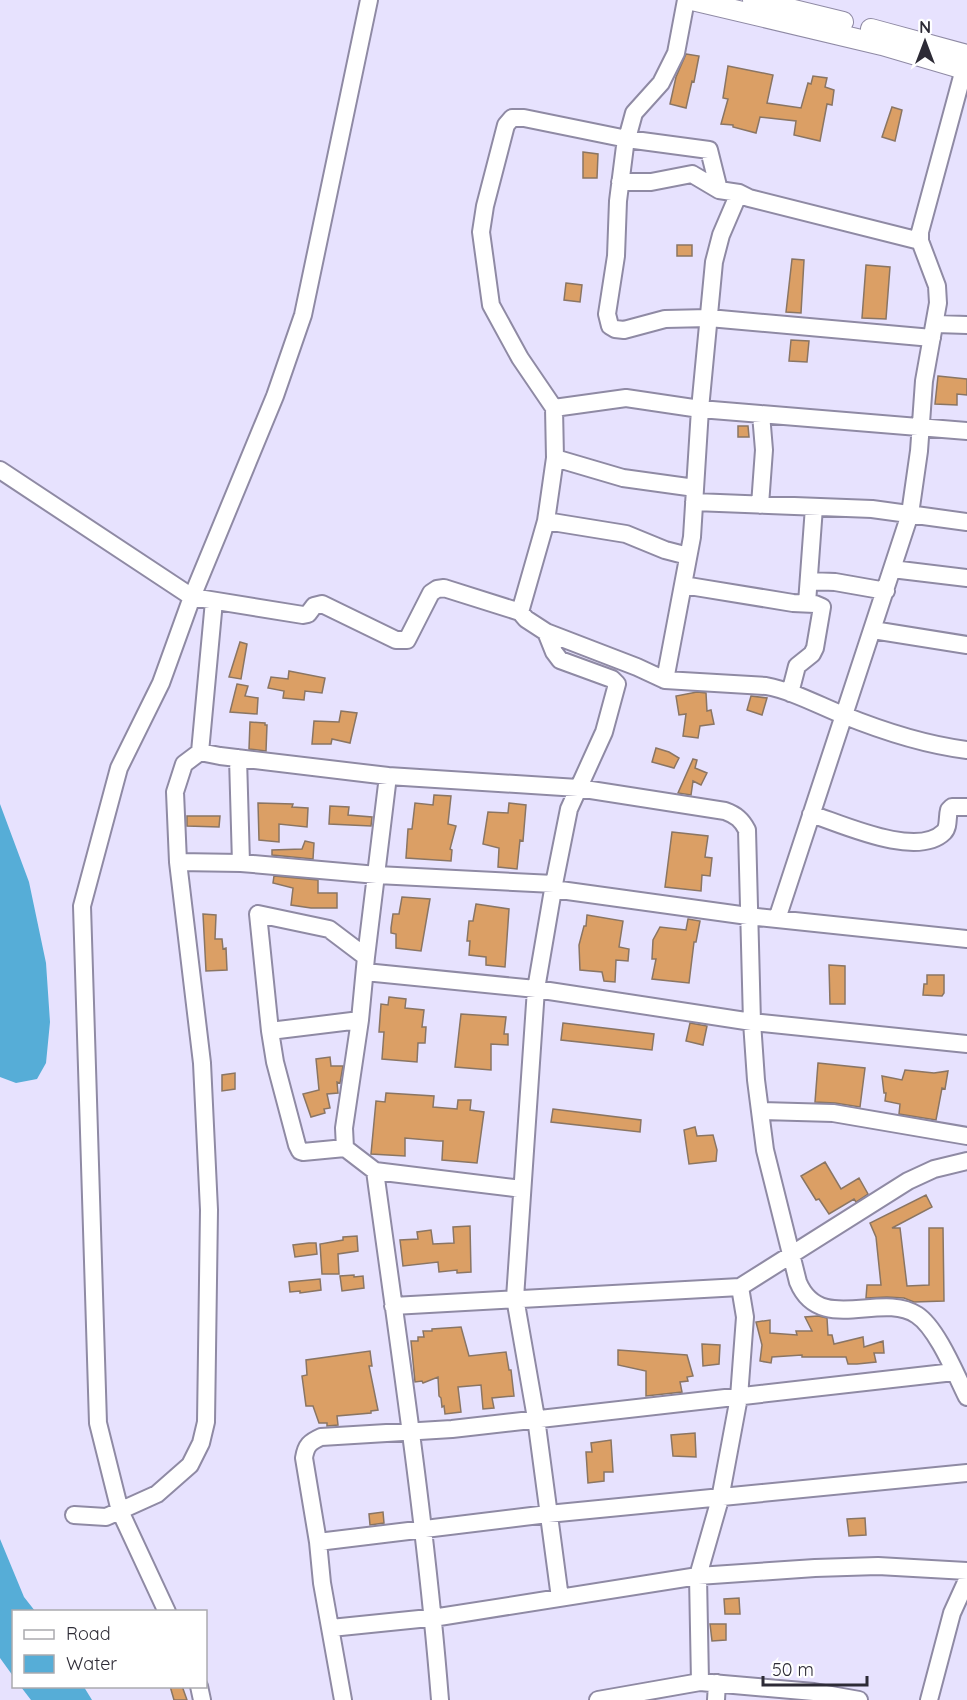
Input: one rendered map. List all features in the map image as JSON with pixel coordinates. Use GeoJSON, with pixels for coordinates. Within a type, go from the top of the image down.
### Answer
{"type":"FeatureCollection","features":[{"type":"Feature","properties":{"kind":"street"},"geometry":{"type":"LineString","coordinates":[[166,1610],[120,1511],[98,1423],[82,906],[119,768],[161,683],[192,597],[275,396],[303,315],[369,0]]}},
{"type":"Feature","properties":{"kind":"street"},"geometry":{"type":"LineString","coordinates":[[686,0],[676,53],[661,83],[634,113],[627,139],[620,182],[616,256],[607,314],[610,326],[624,330],[665,319],[709,318],[934,331],[967,325]]}},
{"type":"Feature","properties":{"kind":"street"},"geometry":{"type":"LineString","coordinates":[[692,0],[966,64]]}},
{"type":"Feature","properties":{"kind":"street"},"geometry":{"type":"LineString","coordinates":[[753,0],[908,38],[966,64]]}},
{"type":"Feature","properties":{"kind":"street"},"geometry":{"type":"LineString","coordinates":[[777,919],[910,513],[921,427],[924,381],[938,303],[937,285],[920,242],[920,232],[966,64]]}},
{"type":"Feature","properties":{"kind":"street"},"geometry":{"type":"LineString","coordinates":[[520,612],[546,521],[555,458],[554,408],[520,358],[491,305],[482,232],[485,206],[506,125],[512,118],[524,118],[627,139],[709,150],[719,190]]}},
{"type":"Feature","properties":{"kind":"street"},"geometry":{"type":"LineString","coordinates":[[620,182],[651,182],[692,174],[719,190],[739,193],[749,198],[920,242]]}},
{"type":"Feature","properties":{"kind":"street"},"geometry":{"type":"LineString","coordinates":[[665,680],[688,556],[714,262],[720,235],[739,193]]}},
{"type":"Feature","properties":{"kind":"street"},"geometry":{"type":"LineString","coordinates":[[554,408],[626,398],[700,409],[967,431]]}},
{"type":"Feature","properties":{"kind":"street"},"geometry":{"type":"LineString","coordinates":[[760,505],[764,460],[761,414]]}},
{"type":"Feature","properties":{"kind":"street"},"geometry":{"type":"LineString","coordinates":[[555,458],[623,478],[695,495],[760,505],[872,509],[967,522]]}},
{"type":"Feature","properties":{"kind":"street"},"geometry":{"type":"LineString","coordinates":[[0,470],[192,597],[303,615],[308,614],[314,606],[322,604],[396,640],[403,641],[407,640],[432,593],[444,588],[520,612],[546,632],[637,666],[665,680],[766,686],[790,693],[845,716],[913,738],[967,750]]}},
{"type":"Feature","properties":{"kind":"street"},"geometry":{"type":"LineString","coordinates":[[807,603],[813,507]]}},
{"type":"Feature","properties":{"kind":"street"},"geometry":{"type":"LineString","coordinates":[[546,521],[626,534],[665,550],[688,556]]}},
{"type":"Feature","properties":{"kind":"street"},"geometry":{"type":"LineString","coordinates":[[892,569],[967,578]]}},
{"type":"Feature","properties":{"kind":"street"},"geometry":{"type":"LineString","coordinates":[[809,581],[829,581],[886,591]]}},
{"type":"Feature","properties":{"kind":"street"},"geometry":{"type":"LineString","coordinates":[[683,585],[793,603],[815,604],[822,607],[817,642],[812,654],[797,666],[790,693]]}},
{"type":"Feature","properties":{"kind":"street"},"geometry":{"type":"LineString","coordinates":[[200,752],[214,601]]}},
{"type":"Feature","properties":{"kind":"street"},"geometry":{"type":"LineString","coordinates":[[873,630],[967,645]]}},
{"type":"Feature","properties":{"kind":"street"},"geometry":{"type":"LineString","coordinates":[[546,632],[560,660],[612,679],[617,684],[604,732],[569,809],[536,989],[515,1298],[536,1418],[560,1598]]}},
{"type":"Feature","properties":{"kind":"street"},"geometry":{"type":"LineString","coordinates":[[74,1515],[106,1517],[157,1494],[190,1465],[201,1443],[206,1422],[209,1210],[202,1063],[178,862],[175,792],[183,764],[200,752],[388,776],[578,788],[725,811],[736,815],[747,830],[752,1022],[765,1150],[800,1288],[813,1301],[829,1309],[886,1307],[909,1310],[927,1324],[967,1397]]}},
{"type":"Feature","properties":{"kind":"street"},"geometry":{"type":"LineString","coordinates":[[238,758],[241,863]]}},
{"type":"Feature","properties":{"kind":"street"},"geometry":{"type":"LineString","coordinates":[[345,1148],[344,1128],[360,1020],[388,776]]}},
{"type":"Feature","properties":{"kind":"street"},"geometry":{"type":"LineString","coordinates":[[811,814],[890,840],[923,843],[943,833],[947,825],[949,810],[952,807],[967,807]]}},
{"type":"Feature","properties":{"kind":"street"},"geometry":{"type":"LineString","coordinates":[[178,862],[241,863],[553,887],[748,916],[967,939]]}},
{"type":"Feature","properties":{"kind":"street"},"geometry":{"type":"LineString","coordinates":[[522,1189],[375,1171],[345,1148],[300,1151],[275,1062],[258,914],[329,929],[366,964],[752,1022],[967,1044]]}},
{"type":"Feature","properties":{"kind":"street"},"geometry":{"type":"LineString","coordinates":[[270,1031],[360,1020]]}},
{"type":"Feature","properties":{"kind":"street"},"geometry":{"type":"LineString","coordinates":[[760,1111],[833,1113],[967,1136]]}},
{"type":"Feature","properties":{"kind":"street"},"geometry":{"type":"LineString","coordinates":[[393,1306],[740,1287],[908,1181],[934,1169],[967,1161]]}},
{"type":"Feature","properties":{"kind":"street"},"geometry":{"type":"LineString","coordinates":[[375,1171],[433,1617],[440,1700]]}},
{"type":"Feature","properties":{"kind":"street"},"geometry":{"type":"LineString","coordinates":[[711,1688],[698,1576],[720,1498],[739,1397],[745,1317],[740,1287]]}},
{"type":"Feature","properties":{"kind":"street"},"geometry":{"type":"LineString","coordinates":[[344,1700],[322,1583],[318,1542],[304,1458],[305,1448],[311,1442],[321,1437],[452,1429],[954,1372]]}},
{"type":"Feature","properties":{"kind":"street"},"geometry":{"type":"LineString","coordinates":[[318,1542],[548,1514],[967,1473]]}},
{"type":"Feature","properties":{"kind":"street"},"geometry":{"type":"LineString","coordinates":[[331,1628],[433,1617],[698,1576],[878,1566],[967,1570]]}},
{"type":"Feature","properties":{"kind":"street"},"geometry":{"type":"LineString","coordinates":[[929,1700],[952,1613],[967,1580]]}},
{"type":"Feature","properties":{"kind":"street"},"geometry":{"type":"LineString","coordinates":[[598,1700],[711,1688],[859,1700]]}},
{"type":"Feature","properties":{"kind":"water"},"geometry":{"type":"Polygon","coordinates":[[[0,804],[29,882],[46,963],[50,1022],[46,1063],[37,1079],[16,1083],[0,1077],[0,804]]]}},
{"type":"Feature","properties":{"kind":"water"},"geometry":{"type":"Polygon","coordinates":[[[0,1539],[24,1597],[34,1610],[12,1610],[12,1675],[0,1658],[0,1539]]]}},
{"type":"Feature","properties":{"kind":"water"},"geometry":{"type":"Polygon","coordinates":[[[22,1688],[85,1688],[92,1700],[31,1700],[22,1688]]]}},
{"type":"Feature","properties":{"kind":"building"},"geometry":{"type":"Polygon","coordinates":[[[686,54],[699,56],[686,108],[670,104],[676,77],[686,54]]]}},
{"type":"Feature","properties":{"kind":"building"},"geometry":{"type":"Polygon","coordinates":[[[728,66],[773,75],[767,103],[801,108],[808,83],[811,84],[813,76],[827,78],[825,87],[834,90],[832,105],[827,104],[820,141],[794,135],[796,121],[760,117],[756,133],[733,127],[733,125],[721,124],[728,99],[723,98],[728,66]]]}},
{"type":"Feature","properties":{"kind":"building"},"geometry":{"type":"Polygon","coordinates":[[[892,107],[902,110],[895,141],[882,137],[892,107]]]}},
{"type":"Feature","properties":{"kind":"building"},"geometry":{"type":"Polygon","coordinates":[[[583,152],[598,154],[597,178],[583,178],[583,152]]]}},
{"type":"Feature","properties":{"kind":"building"},"geometry":{"type":"Polygon","coordinates":[[[677,245],[692,245],[692,256],[677,256],[677,245]]]}},
{"type":"Feature","properties":{"kind":"building"},"geometry":{"type":"Polygon","coordinates":[[[792,259],[804,260],[801,313],[786,312],[792,259]]]}},
{"type":"Feature","properties":{"kind":"building"},"geometry":{"type":"Polygon","coordinates":[[[866,265],[890,267],[886,319],[862,318],[866,265]]]}},
{"type":"Feature","properties":{"kind":"building"},"geometry":{"type":"Polygon","coordinates":[[[566,283],[582,285],[580,302],[564,300],[566,283]]]}},
{"type":"Feature","properties":{"kind":"building"},"geometry":{"type":"Polygon","coordinates":[[[791,340],[809,341],[807,362],[789,361],[791,340]]]}},
{"type":"Feature","properties":{"kind":"building"},"geometry":{"type":"Polygon","coordinates":[[[938,376],[967,379],[967,395],[957,394],[957,405],[935,404],[938,376]]]}},
{"type":"Feature","properties":{"kind":"building"},"geometry":{"type":"Polygon","coordinates":[[[738,426],[748,426],[749,437],[738,437],[738,426]]]}},
{"type":"Feature","properties":{"kind":"building"},"geometry":{"type":"Polygon","coordinates":[[[240,642],[247,644],[241,679],[229,677],[240,642]]]}},
{"type":"Feature","properties":{"kind":"building"},"geometry":{"type":"Polygon","coordinates":[[[289,671],[325,678],[322,693],[305,691],[304,700],[283,698],[284,691],[268,688],[271,677],[288,679],[289,671]]]}},
{"type":"Feature","properties":{"kind":"building"},"geometry":{"type":"Polygon","coordinates":[[[237,684],[248,686],[245,696],[258,698],[257,714],[230,712],[237,684]]]}},
{"type":"Feature","properties":{"kind":"building"},"geometry":{"type":"Polygon","coordinates":[[[697,692],[706,693],[707,711],[711,710],[714,724],[700,726],[698,738],[683,736],[686,714],[679,715],[676,696],[697,692]]]}},
{"type":"Feature","properties":{"kind":"building"},"geometry":{"type":"Polygon","coordinates":[[[751,696],[767,698],[762,715],[747,710],[751,696]]]}},
{"type":"Feature","properties":{"kind":"building"},"geometry":{"type":"Polygon","coordinates":[[[341,711],[357,713],[350,743],[332,739],[331,744],[312,744],[314,721],[339,722],[341,711]]]}},
{"type":"Feature","properties":{"kind":"building"},"geometry":{"type":"Polygon","coordinates":[[[250,722],[267,725],[266,751],[249,749],[250,722]]]}},
{"type":"Feature","properties":{"kind":"building"},"geometry":{"type":"Polygon","coordinates":[[[656,748],[679,758],[674,768],[652,762],[656,748]]]}},
{"type":"Feature","properties":{"kind":"building"},"geometry":{"type":"Polygon","coordinates":[[[693,759],[697,760],[695,768],[707,773],[701,785],[693,781],[691,795],[678,793],[693,759]]]}},
{"type":"Feature","properties":{"kind":"building"},"geometry":{"type":"Polygon","coordinates":[[[434,795],[451,796],[448,824],[456,826],[450,849],[452,850],[451,861],[406,858],[408,829],[412,829],[415,803],[433,805],[434,795]]]}},
{"type":"Feature","properties":{"kind":"building"},"geometry":{"type":"Polygon","coordinates":[[[258,803],[293,804],[292,807],[308,808],[307,827],[279,824],[279,842],[259,840],[258,803]]]}},
{"type":"Feature","properties":{"kind":"building"},"geometry":{"type":"Polygon","coordinates":[[[509,803],[526,805],[523,841],[520,840],[517,869],[498,867],[499,848],[483,844],[488,812],[508,813],[509,803]]]}},
{"type":"Feature","properties":{"kind":"building"},"geometry":{"type":"Polygon","coordinates":[[[330,806],[349,807],[348,815],[372,817],[371,826],[329,824],[330,806]]]}},
{"type":"Feature","properties":{"kind":"building"},"geometry":{"type":"Polygon","coordinates":[[[187,816],[220,816],[219,827],[187,826],[187,816]]]}},
{"type":"Feature","properties":{"kind":"building"},"geometry":{"type":"Polygon","coordinates":[[[672,832],[708,836],[705,857],[712,858],[710,876],[702,875],[701,891],[665,887],[672,832]]]}},
{"type":"Feature","properties":{"kind":"building"},"geometry":{"type":"Polygon","coordinates":[[[305,841],[314,843],[313,859],[272,855],[272,850],[302,849],[305,841]]]}},
{"type":"Feature","properties":{"kind":"building"},"geometry":{"type":"Polygon","coordinates":[[[274,876],[318,880],[318,893],[337,893],[337,908],[291,905],[293,888],[273,883],[274,876]]]}},
{"type":"Feature","properties":{"kind":"building"},"geometry":{"type":"Polygon","coordinates":[[[402,897],[430,899],[421,951],[396,948],[396,934],[391,933],[391,928],[393,914],[399,914],[402,897]]]}},
{"type":"Feature","properties":{"kind":"building"},"geometry":{"type":"Polygon","coordinates":[[[476,904],[509,909],[505,967],[486,965],[486,957],[469,955],[470,941],[467,941],[469,921],[473,921],[476,904]]]}},
{"type":"Feature","properties":{"kind":"building"},"geometry":{"type":"Polygon","coordinates":[[[203,914],[216,915],[215,939],[222,939],[223,949],[226,948],[227,970],[206,971],[203,914]]]}},
{"type":"Feature","properties":{"kind":"building"},"geometry":{"type":"Polygon","coordinates":[[[587,915],[623,921],[619,947],[629,949],[628,961],[616,960],[615,982],[604,981],[602,972],[580,970],[579,945],[584,926],[586,926],[587,915]]]}},
{"type":"Feature","properties":{"kind":"building"},"geometry":{"type":"Polygon","coordinates":[[[688,919],[700,921],[696,942],[694,942],[689,983],[652,979],[656,959],[652,959],[653,940],[660,927],[686,930],[688,919]]]}},
{"type":"Feature","properties":{"kind":"building"},"geometry":{"type":"Polygon","coordinates":[[[829,965],[845,966],[845,1004],[830,1004],[829,965]]]}},
{"type":"Feature","properties":{"kind":"building"},"geometry":{"type":"Polygon","coordinates":[[[927,975],[944,975],[942,996],[923,995],[927,975]]]}},
{"type":"Feature","properties":{"kind":"building"},"geometry":{"type":"Polygon","coordinates":[[[389,997],[406,999],[405,1008],[424,1010],[422,1027],[426,1027],[425,1043],[418,1043],[417,1062],[382,1059],[384,1032],[379,1032],[381,1004],[388,1005],[389,997]]]}},
{"type":"Feature","properties":{"kind":"building"},"geometry":{"type":"Polygon","coordinates":[[[461,1014],[506,1017],[504,1034],[508,1034],[508,1045],[491,1044],[491,1070],[455,1067],[461,1014]]]}},
{"type":"Feature","properties":{"kind":"building"},"geometry":{"type":"Polygon","coordinates":[[[563,1023],[654,1034],[652,1050],[561,1040],[563,1023]]]}},
{"type":"Feature","properties":{"kind":"building"},"geometry":{"type":"Polygon","coordinates":[[[690,1023],[707,1026],[703,1045],[686,1041],[690,1023]]]}},
{"type":"Feature","properties":{"kind":"building"},"geometry":{"type":"Polygon","coordinates":[[[330,1057],[331,1066],[343,1066],[340,1083],[337,1082],[338,1093],[327,1094],[330,1108],[324,1109],[325,1113],[311,1117],[303,1094],[319,1090],[316,1059],[330,1057]]]}},
{"type":"Feature","properties":{"kind":"building"},"geometry":{"type":"Polygon","coordinates":[[[818,1063],[865,1068],[860,1107],[815,1102],[818,1063]]]}},
{"type":"Feature","properties":{"kind":"building"},"geometry":{"type":"Polygon","coordinates":[[[905,1070],[934,1073],[948,1071],[936,1120],[899,1114],[900,1104],[885,1101],[886,1093],[884,1093],[882,1076],[902,1080],[905,1070]]]}},
{"type":"Feature","properties":{"kind":"building"},"geometry":{"type":"Polygon","coordinates":[[[235,1073],[235,1089],[222,1091],[222,1075],[235,1073]]]}},
{"type":"Feature","properties":{"kind":"building"},"geometry":{"type":"Polygon","coordinates":[[[386,1093],[434,1096],[433,1107],[457,1109],[458,1100],[471,1100],[470,1110],[484,1112],[477,1163],[442,1160],[443,1141],[405,1138],[405,1156],[371,1154],[376,1101],[385,1102],[386,1093]]]}},
{"type":"Feature","properties":{"kind":"building"},"geometry":{"type":"Polygon","coordinates":[[[553,1109],[641,1120],[640,1132],[551,1122],[553,1109]]]}},
{"type":"Feature","properties":{"kind":"building"},"geometry":{"type":"Polygon","coordinates":[[[695,1127],[697,1136],[713,1135],[717,1150],[716,1161],[689,1164],[684,1130],[695,1127]]]}},
{"type":"Feature","properties":{"kind":"building"},"geometry":{"type":"Polygon","coordinates":[[[825,1162],[841,1189],[859,1178],[868,1194],[856,1202],[854,1199],[829,1214],[819,1199],[816,1200],[801,1176],[825,1162]]]}},
{"type":"Feature","properties":{"kind":"building"},"geometry":{"type":"Polygon","coordinates":[[[926,1195],[932,1207],[892,1228],[900,1228],[907,1286],[929,1285],[929,1228],[943,1228],[944,1301],[914,1302],[904,1298],[866,1298],[867,1285],[881,1285],[876,1237],[870,1223],[926,1195]]]}},
{"type":"Feature","properties":{"kind":"building"},"geometry":{"type":"Polygon","coordinates":[[[470,1226],[471,1272],[457,1273],[457,1270],[439,1272],[438,1262],[403,1266],[400,1240],[418,1239],[417,1232],[431,1230],[433,1244],[454,1243],[453,1227],[470,1226]]]}},
{"type":"Feature","properties":{"kind":"building"},"geometry":{"type":"Polygon","coordinates":[[[357,1236],[358,1251],[338,1254],[339,1274],[322,1274],[320,1244],[343,1240],[343,1237],[357,1236]]]}},
{"type":"Feature","properties":{"kind":"building"},"geometry":{"type":"Polygon","coordinates":[[[316,1243],[317,1254],[295,1257],[293,1245],[316,1243]]]}},
{"type":"Feature","properties":{"kind":"building"},"geometry":{"type":"Polygon","coordinates":[[[354,1275],[354,1277],[363,1276],[364,1288],[342,1291],[340,1276],[354,1275]]]}},
{"type":"Feature","properties":{"kind":"building"},"geometry":{"type":"Polygon","coordinates":[[[320,1279],[321,1290],[290,1292],[289,1282],[320,1279]]]}},
{"type":"Feature","properties":{"kind":"building"},"geometry":{"type":"Polygon","coordinates":[[[805,1317],[827,1318],[828,1335],[832,1335],[834,1344],[863,1337],[864,1347],[883,1341],[884,1353],[874,1353],[876,1362],[857,1364],[848,1364],[846,1357],[802,1357],[802,1355],[772,1357],[771,1363],[760,1361],[762,1345],[756,1322],[770,1320],[770,1333],[797,1335],[796,1331],[812,1331],[805,1317]]]}},
{"type":"Feature","properties":{"kind":"building"},"geometry":{"type":"Polygon","coordinates":[[[461,1327],[469,1356],[506,1352],[514,1396],[492,1398],[494,1408],[483,1409],[481,1385],[458,1387],[461,1412],[445,1414],[439,1396],[438,1377],[423,1383],[422,1381],[415,1382],[411,1341],[418,1341],[418,1337],[424,1337],[423,1331],[461,1327]]]}},
{"type":"Feature","properties":{"kind":"building"},"geometry":{"type":"Polygon","coordinates":[[[702,1344],[720,1345],[719,1364],[703,1366],[702,1344]]]}},
{"type":"Feature","properties":{"kind":"building"},"geometry":{"type":"Polygon","coordinates":[[[618,1350],[687,1355],[693,1376],[687,1377],[688,1381],[680,1382],[682,1392],[646,1396],[646,1371],[618,1365],[618,1350]]]}},
{"type":"Feature","properties":{"kind":"building"},"geometry":{"type":"Polygon","coordinates":[[[370,1351],[372,1366],[369,1366],[378,1410],[371,1411],[371,1413],[337,1416],[338,1425],[327,1426],[327,1423],[319,1423],[313,1406],[306,1406],[302,1376],[307,1375],[306,1360],[370,1351]]]}},
{"type":"Feature","properties":{"kind":"building"},"geometry":{"type":"Polygon","coordinates":[[[695,1433],[696,1457],[673,1456],[671,1435],[695,1433]]]}},
{"type":"Feature","properties":{"kind":"building"},"geometry":{"type":"Polygon","coordinates":[[[611,1440],[613,1472],[604,1472],[604,1481],[588,1483],[586,1452],[592,1452],[591,1443],[611,1440]]]}},
{"type":"Feature","properties":{"kind":"building"},"geometry":{"type":"Polygon","coordinates":[[[383,1512],[384,1523],[370,1525],[369,1514],[383,1512]]]}},
{"type":"Feature","properties":{"kind":"building"},"geometry":{"type":"Polygon","coordinates":[[[865,1518],[866,1535],[849,1536],[847,1519],[865,1518]]]}},
{"type":"Feature","properties":{"kind":"building"},"geometry":{"type":"Polygon","coordinates":[[[739,1598],[740,1614],[725,1614],[724,1599],[739,1598]]]}},
{"type":"Feature","properties":{"kind":"building"},"geometry":{"type":"Polygon","coordinates":[[[710,1624],[726,1624],[726,1640],[712,1641],[710,1624]]]}},
{"type":"Feature","properties":{"kind":"building"},"geometry":{"type":"Polygon","coordinates":[[[171,1688],[183,1688],[187,1700],[174,1700],[171,1688]]]}}]}
